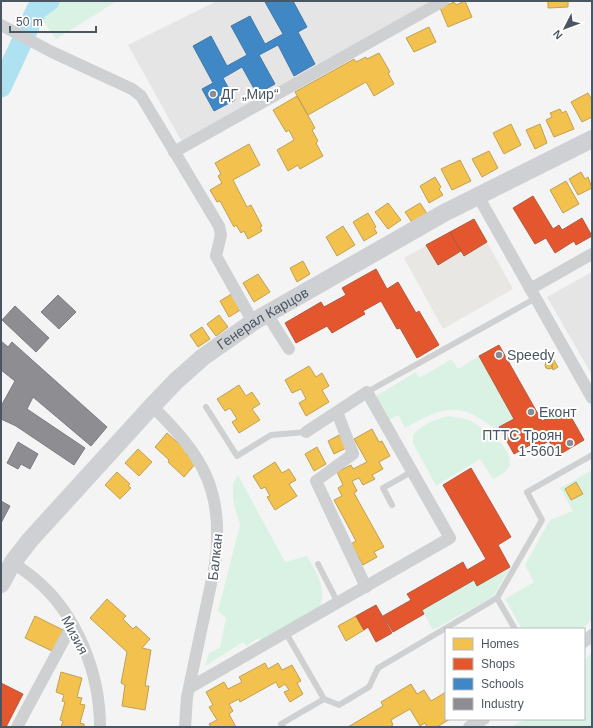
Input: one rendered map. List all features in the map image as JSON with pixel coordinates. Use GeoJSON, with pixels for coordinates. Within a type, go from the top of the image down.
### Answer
{"type":"FeatureCollection","features":[{"type":"Feature","properties":{"kind":"main road","name":"Генерал Карцов"},"geometry":{"type":"LineString","coordinates":[[1,584],[13,562],[30,540],[152,406],[176,381],[203,357],[260,318],[444,213],[592,139]]}},
{"type":"Feature","properties":{"kind":"street"},"geometry":{"type":"LineString","coordinates":[[174,152],[443,1]]}},
{"type":"Feature","properties":{"kind":"street"},"geometry":{"type":"LineString","coordinates":[[1,25],[107,79],[132,88],[141,96],[219,226],[221,235],[216,256],[260,318],[288,349]]}},
{"type":"Feature","properties":{"kind":"street"},"geometry":{"type":"LineString","coordinates":[[478,196],[592,398]]}},
{"type":"Feature","properties":{"kind":"street"},"geometry":{"type":"LineString","coordinates":[[533,294],[592,254]]}},
{"type":"Feature","properties":{"kind":"street"},"geometry":{"type":"LineString","coordinates":[[189,688],[450,538],[368,392],[306,432]]}},
{"type":"Feature","properties":{"kind":"street","name":"Балкан"},"geometry":{"type":"LineString","coordinates":[[152,406],[183,438],[201,463],[212,490],[216,510],[218,542],[215,565],[189,688],[185,727]]}},
{"type":"Feature","properties":{"kind":"street"},"geometry":{"type":"LineString","coordinates":[[337,412],[353,454],[316,481],[366,586]]}},
{"type":"Feature","properties":{"kind":"street","name":"Мизия"},"geometry":{"type":"LineString","coordinates":[[13,562],[36,579],[48,592],[72,625],[92,670],[98,703],[100,727]]}},
{"type":"Feature","properties":{"kind":"street"},"geometry":{"type":"LineString","coordinates":[[17,727],[72,625]]}},
{"type":"Feature","properties":{"kind":"street"},"geometry":{"type":"LineString","coordinates":[[469,727],[482,720]]}},
{"type":"Feature","properties":{"kind":"lane"},"geometry":{"type":"LineString","coordinates":[[368,392],[533,294]]}},
{"type":"Feature","properties":{"kind":"lane"},"geometry":{"type":"LineString","coordinates":[[206,407],[237,456],[271,434],[306,432]]}},
{"type":"Feature","properties":{"kind":"lane"},"geometry":{"type":"LineString","coordinates":[[446,628],[497,598],[542,520],[527,492],[592,456]]}},
{"type":"Feature","properties":{"kind":"lane"},"geometry":{"type":"LineString","coordinates":[[392,505],[383,488],[413,471]]}},
{"type":"Feature","properties":{"kind":"lane"},"geometry":{"type":"LineString","coordinates":[[318,564],[338,603]]}},
{"type":"Feature","properties":{"kind":"lane"},"geometry":{"type":"LineString","coordinates":[[497,598],[514,628]]}},
{"type":"Feature","properties":{"kind":"lane"},"geometry":{"type":"LineString","coordinates":[[286,633],[324,699],[339,705],[369,687],[378,668],[445,629]]}},
{"type":"Feature","properties":{"kind":"lane"},"geometry":{"type":"LineString","coordinates":[[283,727],[281,724],[324,699]]}},
{"type":"Feature","properties":{"kind":"shaded area","name":"ДГ „Мир“"},"geometry":{"type":"Polygon","coordinates":[[[217,1],[429,1],[430,4],[183,144],[128,45],[217,1]]]}},
{"type":"Feature","properties":{"kind":"shaded area"},"geometry":{"type":"Polygon","coordinates":[[[474,219],[513,289],[443,329],[404,258],[474,219]]]}},
{"type":"Feature","properties":{"kind":"shaded area"},"geometry":{"type":"Polygon","coordinates":[[[592,272],[592,375],[547,297],[592,272]]]}},
{"type":"Feature","properties":{"kind":"green space"},"geometry":{"type":"Polygon","coordinates":[[[29,1],[117,1],[56,39],[29,1]]]}},
{"type":"Feature","properties":{"kind":"green space"},"geometry":{"type":"Polygon","coordinates":[[[479,356],[514,419],[496,430],[472,414],[451,410],[441,411],[430,415],[405,428],[398,415],[389,420],[376,396],[416,372],[419,378],[452,359],[458,369],[479,356]]]}},
{"type":"Feature","properties":{"kind":"green space"},"geometry":{"type":"Polygon","coordinates":[[[448,416],[467,419],[485,430],[502,444],[509,455],[510,466],[504,473],[493,479],[480,459],[436,486],[413,443],[413,435],[429,423],[448,416]]]}},
{"type":"Feature","properties":{"kind":"green space"},"geometry":{"type":"Polygon","coordinates":[[[592,470],[592,620],[583,628],[521,628],[505,599],[534,582],[525,565],[550,520],[573,511],[560,488],[592,470]]]}},
{"type":"Feature","properties":{"kind":"green space"},"geometry":{"type":"Polygon","coordinates":[[[238,475],[285,562],[307,556],[320,580],[322,599],[320,606],[262,643],[259,638],[246,646],[243,642],[205,666],[209,653],[220,648],[226,618],[218,611],[240,525],[233,500],[233,483],[238,475]]]}},
{"type":"Feature","properties":{"kind":"green space"},"geometry":{"type":"Polygon","coordinates":[[[510,567],[493,597],[433,630],[422,610],[474,580],[477,585],[510,567]]]}},
{"type":"Feature","properties":{"kind":"green space"},"geometry":{"type":"Polygon","coordinates":[[[592,653],[592,727],[511,727],[523,720],[585,720],[585,659],[592,653]]]}},
{"type":"Feature","properties":{"kind":"building: Homes"},"geometry":{"type":"Polygon","coordinates":[[[465,1],[472,17],[448,27],[440,8],[454,2],[456,5],[465,1]]]}},
{"type":"Feature","properties":{"kind":"building: Homes"},"geometry":{"type":"Polygon","coordinates":[[[548,1],[568,1],[568,7],[548,8],[548,1]]]}},
{"type":"Feature","properties":{"kind":"building: Homes"},"geometry":{"type":"Polygon","coordinates":[[[429,27],[436,42],[414,52],[406,38],[429,27]]]}},
{"type":"Feature","properties":{"kind":"building: Homes"},"geometry":{"type":"Polygon","coordinates":[[[379,53],[390,72],[388,73],[394,84],[374,96],[366,82],[308,115],[295,92],[354,59],[356,62],[366,57],[367,59],[379,53]]]}},
{"type":"Feature","properties":{"kind":"building: Homes"},"geometry":{"type":"Polygon","coordinates":[[[588,93],[592,100],[592,117],[582,122],[571,102],[588,93]]]}},
{"type":"Feature","properties":{"kind":"building: Homes"},"geometry":{"type":"Polygon","coordinates":[[[297,96],[315,128],[312,130],[318,141],[316,143],[323,156],[300,169],[298,165],[288,171],[277,150],[294,140],[289,130],[286,132],[273,110],[297,96]]]}},
{"type":"Feature","properties":{"kind":"building: Homes"},"geometry":{"type":"Polygon","coordinates":[[[560,109],[562,113],[566,111],[574,129],[554,137],[546,120],[552,117],[550,113],[560,109]]]}},
{"type":"Feature","properties":{"kind":"building: Homes"},"geometry":{"type":"Polygon","coordinates":[[[511,124],[521,145],[504,154],[493,133],[511,124]]]}},
{"type":"Feature","properties":{"kind":"building: Homes"},"geometry":{"type":"Polygon","coordinates":[[[540,124],[547,143],[535,149],[526,130],[540,124]]]}},
{"type":"Feature","properties":{"kind":"building: Homes"},"geometry":{"type":"Polygon","coordinates":[[[249,144],[260,165],[233,180],[247,207],[251,205],[262,226],[260,227],[262,231],[248,239],[244,231],[241,233],[236,225],[234,227],[220,201],[217,202],[210,190],[222,183],[218,176],[221,174],[215,163],[249,144]]]}},
{"type":"Feature","properties":{"kind":"building: Homes"},"geometry":{"type":"Polygon","coordinates":[[[489,151],[498,168],[482,177],[472,159],[489,151]]]}},
{"type":"Feature","properties":{"kind":"building: Homes"},"geometry":{"type":"Polygon","coordinates":[[[460,160],[471,181],[452,190],[441,169],[460,160]]]}},
{"type":"Feature","properties":{"kind":"building: Homes"},"geometry":{"type":"Polygon","coordinates":[[[581,172],[585,179],[588,177],[592,188],[578,195],[569,179],[581,172]]]}},
{"type":"Feature","properties":{"kind":"building: Homes"},"geometry":{"type":"Polygon","coordinates":[[[435,177],[441,187],[439,189],[443,195],[429,203],[420,186],[435,177]]]}},
{"type":"Feature","properties":{"kind":"building: Homes"},"geometry":{"type":"Polygon","coordinates":[[[566,181],[579,204],[563,213],[550,190],[566,181]]]}},
{"type":"Feature","properties":{"kind":"building: Homes"},"geometry":{"type":"Polygon","coordinates":[[[388,203],[401,220],[388,229],[375,212],[388,203]]]}},
{"type":"Feature","properties":{"kind":"building: Homes"},"geometry":{"type":"Polygon","coordinates":[[[420,203],[428,215],[413,224],[405,212],[420,203]]]}},
{"type":"Feature","properties":{"kind":"building: Homes"},"geometry":{"type":"Polygon","coordinates":[[[368,213],[376,227],[374,228],[377,233],[364,241],[353,222],[368,213]]]}},
{"type":"Feature","properties":{"kind":"building: Homes"},"geometry":{"type":"Polygon","coordinates":[[[343,226],[355,245],[337,256],[326,237],[343,226]]]}},
{"type":"Feature","properties":{"kind":"building: Homes"},"geometry":{"type":"Polygon","coordinates":[[[303,261],[310,274],[297,282],[290,268],[303,261]]]}},
{"type":"Feature","properties":{"kind":"building: Homes"},"geometry":{"type":"Polygon","coordinates":[[[258,274],[270,292],[254,302],[243,283],[258,274]]]}},
{"type":"Feature","properties":{"kind":"building: Homes"},"geometry":{"type":"Polygon","coordinates":[[[233,293],[242,309],[229,317],[220,301],[233,293]]]}},
{"type":"Feature","properties":{"kind":"building: Homes"},"geometry":{"type":"Polygon","coordinates":[[[219,315],[228,327],[216,336],[207,324],[219,315]]]}},
{"type":"Feature","properties":{"kind":"building: Homes"},"geometry":{"type":"Polygon","coordinates":[[[202,327],[210,339],[198,347],[190,335],[202,327]]]}},
{"type":"Feature","properties":{"kind":"building: Homes"},"geometry":{"type":"Polygon","coordinates":[[[551,355],[558,367],[553,370],[549,360],[547,361],[545,358],[551,355]]]}},
{"type":"Feature","properties":{"kind":"building: Homes"},"geometry":{"type":"Polygon","coordinates":[[[549,361],[552,362],[552,368],[549,369],[546,368],[545,365],[546,362],[549,361]]]}},
{"type":"Feature","properties":{"kind":"building: Homes"},"geometry":{"type":"Polygon","coordinates":[[[309,366],[316,377],[322,373],[329,386],[322,390],[329,402],[306,416],[299,403],[306,399],[301,389],[292,393],[285,380],[309,366]]]}},
{"type":"Feature","properties":{"kind":"building: Homes"},"geometry":{"type":"Polygon","coordinates":[[[239,385],[246,396],[252,392],[260,404],[252,409],[260,420],[239,433],[232,422],[237,419],[230,408],[225,411],[217,399],[239,385]]]}},
{"type":"Feature","properties":{"kind":"building: Homes"},"geometry":{"type":"Polygon","coordinates":[[[372,429],[379,442],[382,441],[390,456],[379,462],[383,469],[372,475],[375,479],[363,485],[359,478],[352,481],[357,491],[354,493],[384,547],[374,552],[377,557],[363,565],[351,544],[356,541],[334,500],[342,496],[338,488],[343,485],[337,472],[351,465],[353,469],[367,462],[354,439],[372,429]]]}},
{"type":"Feature","properties":{"kind":"building: Homes"},"geometry":{"type":"Polygon","coordinates":[[[167,433],[188,452],[186,454],[196,463],[184,477],[155,447],[167,433]]]}},
{"type":"Feature","properties":{"kind":"building: Homes"},"geometry":{"type":"Polygon","coordinates":[[[343,433],[350,446],[334,454],[328,441],[343,433]]]}},
{"type":"Feature","properties":{"kind":"building: Homes"},"geometry":{"type":"Polygon","coordinates":[[[317,447],[326,464],[314,471],[305,454],[317,447]]]}},
{"type":"Feature","properties":{"kind":"building: Homes"},"geometry":{"type":"Polygon","coordinates":[[[138,449],[152,462],[139,476],[125,463],[138,449]]]}},
{"type":"Feature","properties":{"kind":"building: Homes"},"geometry":{"type":"Polygon","coordinates":[[[275,462],[282,473],[289,469],[296,480],[289,484],[297,496],[275,510],[267,497],[270,496],[265,487],[261,489],[253,476],[275,462]]]}},
{"type":"Feature","properties":{"kind":"building: Homes"},"geometry":{"type":"Polygon","coordinates":[[[117,472],[130,484],[128,486],[131,488],[120,499],[105,485],[117,472]]]}},
{"type":"Feature","properties":{"kind":"building: Homes"},"geometry":{"type":"Polygon","coordinates":[[[576,482],[583,494],[571,500],[565,489],[576,482]]]}},
{"type":"Feature","properties":{"kind":"building: Homes"},"geometry":{"type":"Polygon","coordinates":[[[107,599],[126,616],[123,619],[133,629],[136,626],[150,639],[142,648],[151,650],[145,686],[149,686],[145,710],[122,706],[125,685],[121,683],[127,652],[90,618],[107,599]]]}},
{"type":"Feature","properties":{"kind":"building: Homes"},"geometry":{"type":"Polygon","coordinates":[[[35,616],[63,630],[52,651],[25,638],[35,616]]]}},
{"type":"Feature","properties":{"kind":"building: Homes"},"geometry":{"type":"Polygon","coordinates":[[[356,616],[364,630],[346,641],[338,626],[356,616]]]}},
{"type":"Feature","properties":{"kind":"building: Homes"},"geometry":{"type":"Polygon","coordinates":[[[265,663],[268,669],[278,663],[282,670],[292,665],[301,681],[297,683],[303,694],[290,702],[284,692],[289,690],[285,684],[279,688],[276,682],[240,702],[239,699],[229,704],[233,711],[229,714],[236,727],[211,727],[209,724],[217,720],[209,707],[213,705],[206,692],[224,682],[228,689],[242,682],[239,677],[265,663]]]}},
{"type":"Feature","properties":{"kind":"building: Homes"},"geometry":{"type":"Polygon","coordinates":[[[61,672],[82,678],[77,697],[82,698],[80,704],[85,705],[80,723],[84,724],[84,727],[61,727],[63,721],[60,720],[65,702],[62,701],[64,695],[56,692],[61,672]]]}},
{"type":"Feature","properties":{"kind":"building: Homes"},"geometry":{"type":"Polygon","coordinates":[[[411,684],[417,694],[424,690],[431,701],[445,693],[445,720],[448,720],[437,727],[427,727],[425,723],[420,726],[410,709],[391,720],[393,725],[389,727],[348,727],[383,706],[381,702],[411,684]]]}},
{"type":"Feature","properties":{"kind":"building: Shops"},"geometry":{"type":"Polygon","coordinates":[[[533,196],[553,229],[559,225],[562,230],[582,218],[592,236],[576,245],[574,241],[555,253],[546,238],[535,244],[513,208],[533,196]]]}},
{"type":"Feature","properties":{"kind":"building: Shops"},"geometry":{"type":"Polygon","coordinates":[[[474,219],[487,242],[464,256],[450,232],[474,219]]]}},
{"type":"Feature","properties":{"kind":"building: Shops"},"geometry":{"type":"Polygon","coordinates":[[[450,232],[461,251],[438,265],[426,245],[450,232]]]}},
{"type":"Feature","properties":{"kind":"building: Shops"},"geometry":{"type":"Polygon","coordinates":[[[376,269],[387,289],[398,282],[416,313],[419,311],[439,345],[417,358],[400,328],[397,329],[381,301],[363,311],[365,314],[332,333],[327,326],[296,343],[285,323],[321,302],[324,307],[346,295],[342,288],[376,269]]]}},
{"type":"Feature","properties":{"kind":"building: Shops"},"geometry":{"type":"Polygon","coordinates":[[[499,345],[542,421],[566,408],[584,440],[557,456],[549,441],[533,450],[530,445],[514,454],[499,427],[514,419],[479,356],[499,345]]]}},
{"type":"Feature","properties":{"kind":"building: Shops"},"geometry":{"type":"Polygon","coordinates":[[[471,468],[511,537],[498,545],[510,567],[477,586],[474,580],[422,610],[424,614],[393,632],[383,616],[411,600],[407,594],[463,562],[467,570],[486,559],[443,485],[471,468]]]}},
{"type":"Feature","properties":{"kind":"building: Shops"},"geometry":{"type":"Polygon","coordinates":[[[376,605],[392,633],[376,642],[368,627],[364,630],[356,616],[376,605]]]}},
{"type":"Feature","properties":{"kind":"building: Shops"},"geometry":{"type":"Polygon","coordinates":[[[1,683],[23,694],[6,727],[1,727],[1,683]]]}},
{"type":"Feature","properties":{"kind":"building: Schools"},"geometry":{"type":"Polygon","coordinates":[[[293,1],[307,27],[298,32],[315,64],[294,76],[278,45],[259,55],[275,84],[257,94],[242,67],[223,78],[235,100],[214,111],[202,89],[213,83],[193,46],[211,36],[227,66],[247,55],[231,26],[250,16],[265,44],[283,34],[265,2],[293,1]]]}},
{"type":"Feature","properties":{"kind":"building: Industry"},"geometry":{"type":"Polygon","coordinates":[[[58,295],[76,312],[59,329],[41,312],[58,295]]]}},
{"type":"Feature","properties":{"kind":"building: Industry"},"geometry":{"type":"Polygon","coordinates":[[[15,306],[49,338],[36,352],[2,320],[15,306]]]}},
{"type":"Feature","properties":{"kind":"building: Industry"},"geometry":{"type":"Polygon","coordinates":[[[1,341],[8,347],[12,342],[107,427],[91,446],[33,397],[27,409],[85,448],[74,465],[16,426],[1,419],[1,406],[15,381],[1,370],[1,341]]]}},
{"type":"Feature","properties":{"kind":"building: Industry"},"geometry":{"type":"Polygon","coordinates":[[[18,442],[38,454],[30,469],[21,464],[18,469],[7,463],[18,442]]]}},
{"type":"Feature","properties":{"kind":"building: Industry"},"geometry":{"type":"Polygon","coordinates":[[[1,501],[10,506],[1,523],[1,501]]]}},
{"type":"Feature","properties":{"kind":"waterway"},"geometry":{"type":"LineString","coordinates":[[1,87],[37,9],[49,1]]}},
{"type":"Feature","properties":{"kind":"place","name":"ДГ „Мир“"},"geometry":{"type":"Point","coordinates":[213,94]}},
{"type":"Feature","properties":{"kind":"place","name":"Speedy"},"geometry":{"type":"Point","coordinates":[499,355]}},
{"type":"Feature","properties":{"kind":"place","name":"Еконт"},"geometry":{"type":"Point","coordinates":[531,412]}},
{"type":"Feature","properties":{"kind":"place","name":"ПТТС Троян 1-5601"},"geometry":{"type":"Point","coordinates":[570,443]}}]}
